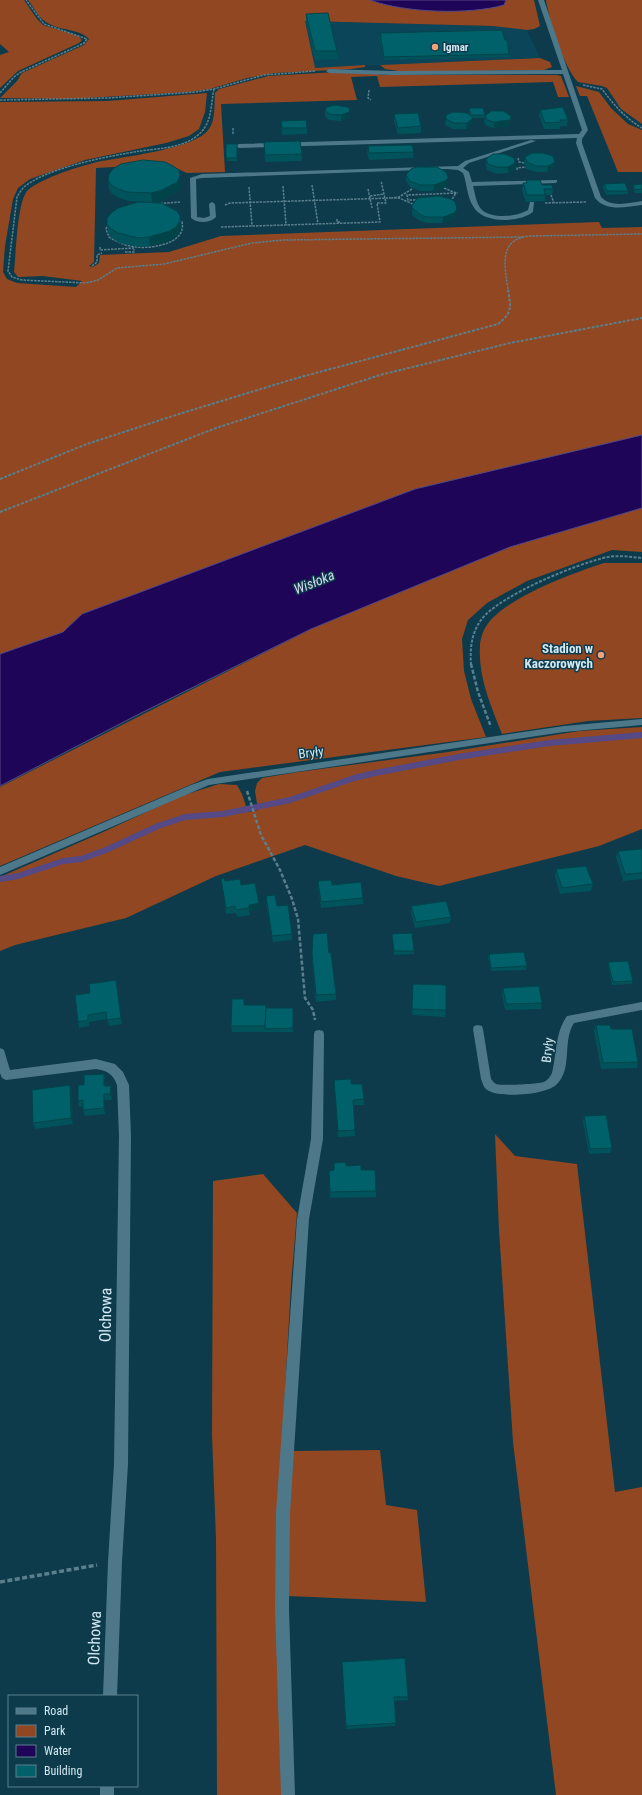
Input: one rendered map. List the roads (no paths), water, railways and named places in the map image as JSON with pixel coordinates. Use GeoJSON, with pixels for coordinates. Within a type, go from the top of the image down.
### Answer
{"type":"FeatureCollection","features":[{"type":"Feature","properties":{"kind":"street"},"geometry":{"type":"LineString","coordinates":[[541,0],[585,130],[580,136],[579,143],[599,200],[608,204],[642,203]]}},
{"type":"Feature","properties":{"kind":"street"},"geometry":{"type":"LineString","coordinates":[[329,70],[393,74],[566,72]]}},
{"type":"Feature","properties":{"kind":"street"},"geometry":{"type":"LineString","coordinates":[[239,146],[580,136]]}},
{"type":"Feature","properties":{"kind":"street"},"geometry":{"type":"LineString","coordinates":[[459,168],[467,162],[545,137]]}},
{"type":"Feature","properties":{"kind":"street"},"geometry":{"type":"LineString","coordinates":[[212,204],[212,218],[206,220],[194,218],[193,178],[202,176],[459,168],[466,172],[476,209],[488,217],[524,215],[530,211],[532,203]]}},
{"type":"Feature","properties":{"kind":"street"},"geometry":{"type":"LineString","coordinates":[[470,184],[555,181]]}},
{"type":"Feature","properties":{"kind":"street","name":"Bryły"},"geometry":{"type":"LineString","coordinates":[[0,871],[208,782],[364,760],[564,729],[642,722]]}},
{"type":"Feature","properties":{"kind":"street","name":"Bryły"},"geometry":{"type":"LineString","coordinates":[[478,1029],[488,1085],[494,1089],[537,1088],[548,1085],[555,1080],[558,1073],[562,1036],[566,1024],[571,1019],[642,1006]]}},
{"type":"Feature","properties":{"kind":"street"},"geometry":{"type":"LineString","coordinates":[[288,1795],[282,1610],[283,1513],[303,1219],[317,1138],[319,1034]]}},
{"type":"Feature","properties":{"kind":"street","name":"Olchowa"},"geometry":{"type":"LineString","coordinates":[[0,1053],[3,1076],[96,1064],[111,1067],[119,1075],[123,1085],[125,1143],[121,1464],[115,1562],[110,1695]]}},
{"type":"Feature","properties":{"kind":"water"},"geometry":{"type":"Polygon","coordinates":[[[370,0],[506,0],[504,5],[490,8],[437,11],[400,8],[370,0]]]}},
{"type":"Feature","properties":{"kind":"water","name":"Wisłoka"},"geometry":{"type":"Polygon","coordinates":[[[642,435],[642,508],[510,547],[311,629],[141,713],[0,786],[0,654],[63,632],[82,614],[415,489],[642,435]]]}},
{"type":"Feature","properties":{"kind":"waterway"},"geometry":{"type":"LineString","coordinates":[[0,879],[18,876],[63,861],[81,859],[106,850],[158,826],[185,817],[223,814],[290,800],[354,778],[375,773],[464,756],[549,743],[642,735]]}},
{"type":"Feature","properties":{"kind":"place","name":"Igmar"},"geometry":{"type":"Point","coordinates":[435,47]}},
{"type":"Feature","properties":{"kind":"place","name":"Stadion w Kaczorowych"},"geometry":{"type":"Point","coordinates":[601,655]}}]}
